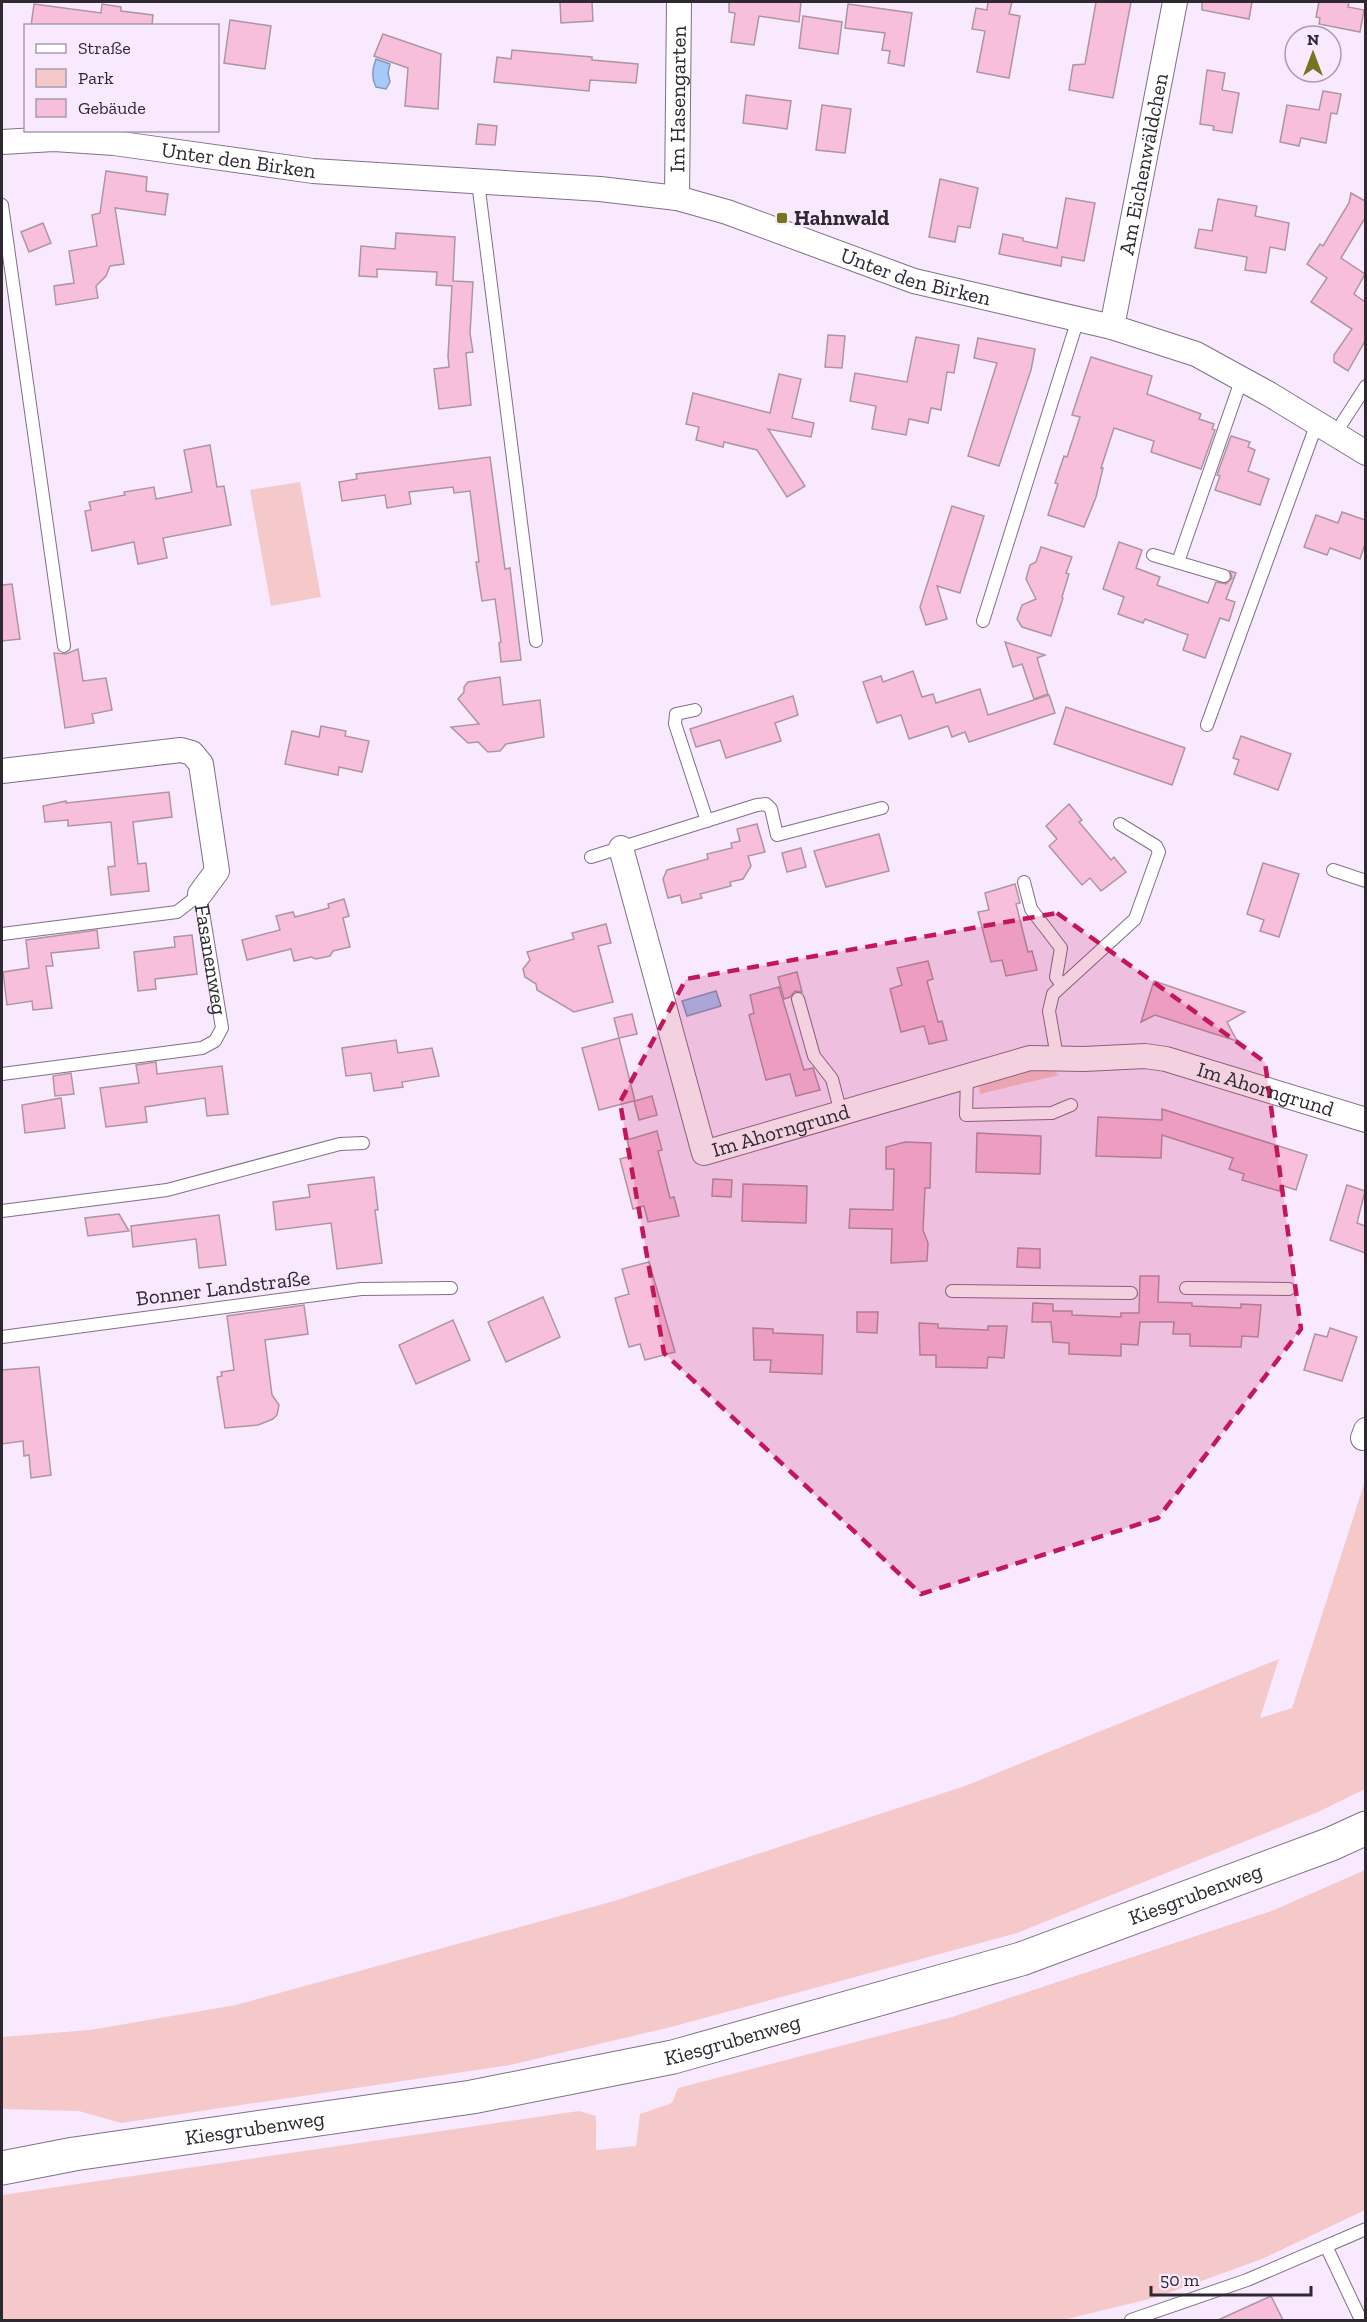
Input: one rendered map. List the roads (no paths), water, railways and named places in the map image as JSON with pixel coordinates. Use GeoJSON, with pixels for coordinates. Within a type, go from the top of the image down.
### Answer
{"type":"FeatureCollection","features":[{"type":"Feature","properties":{"kind":"main road","name":"Kiesgrubenweg"},"geometry":{"type":"LineString","coordinates":[[2,2168],[74,2154],[472,2097],[673,2057],[1021,1959],[1331,1844],[1365,1828]]}},
{"type":"Feature","properties":{"kind":"main road","name":"Kiesgrubenweg"},"geometry":{"type":"LineString","coordinates":[[2,2154],[74,2154]]}},
{"type":"Feature","properties":{"kind":"street","name":"Im Hasengarten"},"geometry":{"type":"LineString","coordinates":[[678,198],[679,2]]}},
{"type":"Feature","properties":{"kind":"street","name":"Am Eichenwäldchen"},"geometry":{"type":"LineString","coordinates":[[1112,327],[1175,2]]}},
{"type":"Feature","properties":{"kind":"street","name":"Unter den Birken"},"geometry":{"type":"LineString","coordinates":[[2,142],[54,139],[114,143],[313,171],[600,189],[678,198],[727,212],[914,280],[1112,327],[1196,354],[1242,378],[1365,453]]}},
{"type":"Feature","properties":{"kind":"street","name":"Fasanenweg"},"geometry":{"type":"LineString","coordinates":[[2,771],[182,750],[192,753],[201,764],[218,871],[200,894]]}},
{"type":"Feature","properties":{"kind":"street","name":"Im Ahorngrund"},"geometry":{"type":"LineString","coordinates":[[621,848],[704,1153],[1030,1058],[1084,1059],[1145,1056],[1166,1059],[1365,1120]]}},
{"type":"Feature","properties":{"kind":"lane"},"geometry":{"type":"LineString","coordinates":[[478,182],[536,641]]}},
{"type":"Feature","properties":{"kind":"lane"},"geometry":{"type":"LineString","coordinates":[[2,205],[64,646]]}},
{"type":"Feature","properties":{"kind":"lane"},"geometry":{"type":"LineString","coordinates":[[983,621],[1078,319]]}},
{"type":"Feature","properties":{"kind":"lane"},"geometry":{"type":"LineString","coordinates":[[1178,562],[1242,378]]}},
{"type":"Feature","properties":{"kind":"lane"},"geometry":{"type":"LineString","coordinates":[[1207,725],[1326,429],[1365,386]]}},
{"type":"Feature","properties":{"kind":"lane"},"geometry":{"type":"LineString","coordinates":[[1154,555],[1224,576]]}},
{"type":"Feature","properties":{"kind":"lane"},"geometry":{"type":"LineString","coordinates":[[695,710],[676,714],[675,724],[707,821]]}},
{"type":"Feature","properties":{"kind":"lane"},"geometry":{"type":"LineString","coordinates":[[591,857],[766,804],[771,809],[777,835],[882,807]]}},
{"type":"Feature","properties":{"kind":"lane"},"geometry":{"type":"LineString","coordinates":[[1057,1057],[1049,1002],[1053,994],[1135,919],[1159,852],[1156,846],[1120,824]]}},
{"type":"Feature","properties":{"kind":"lane"},"geometry":{"type":"LineString","coordinates":[[1333,870],[1365,881]]}},
{"type":"Feature","properties":{"kind":"lane"},"geometry":{"type":"LineString","coordinates":[[1024,882],[1031,909],[1061,948],[1056,977],[1062,986]]}},
{"type":"Feature","properties":{"kind":"lane"},"geometry":{"type":"LineString","coordinates":[[2,934],[177,912],[200,894]]}},
{"type":"Feature","properties":{"kind":"lane","name":"Fasanenweg"},"geometry":{"type":"LineString","coordinates":[[2,1074],[202,1048],[215,1041],[222,1028],[200,894]]}},
{"type":"Feature","properties":{"kind":"lane"},"geometry":{"type":"LineString","coordinates":[[798,999],[814,1056],[832,1079],[841,1113]]}},
{"type":"Feature","properties":{"kind":"lane"},"geometry":{"type":"LineString","coordinates":[[967,1076],[966,1115],[1052,1113],[1071,1105]]}},
{"type":"Feature","properties":{"kind":"lane"},"geometry":{"type":"LineString","coordinates":[[2,1211],[167,1190],[340,1144],[363,1143]]}},
{"type":"Feature","properties":{"kind":"lane"},"geometry":{"type":"LineString","coordinates":[[1186,1287],[1289,1289]]}},
{"type":"Feature","properties":{"kind":"lane","name":"Bonner Landstraße"},"geometry":{"type":"LineString","coordinates":[[2,1337],[361,1289],[451,1288]]}},
{"type":"Feature","properties":{"kind":"lane"},"geometry":{"type":"LineString","coordinates":[[952,1291],[1131,1293]]}},
{"type":"Feature","properties":{"kind":"lane"},"geometry":{"type":"LineString","coordinates":[[1131,2320],[1247,2280],[1365,2229]]}},
{"type":"Feature","properties":{"kind":"lane"},"geometry":{"type":"LineString","coordinates":[[1327,2247],[1361,2320]]}},
{"type":"Feature","properties":{"kind":"water"},"geometry":{"type":"Polygon","coordinates":[[[376,59],[390,64],[388,73],[390,82],[386,89],[376,87],[374,84],[373,73],[376,59]]]}},
{"type":"Feature","properties":{"kind":"water"},"geometry":{"type":"Polygon","coordinates":[[[716,991],[721,1006],[687,1016],[682,1001],[716,991]]]}},
{"type":"Feature","properties":{"kind":"place","name":"Hahnwald"},"geometry":{"type":"Point","coordinates":[782,218]}}]}
